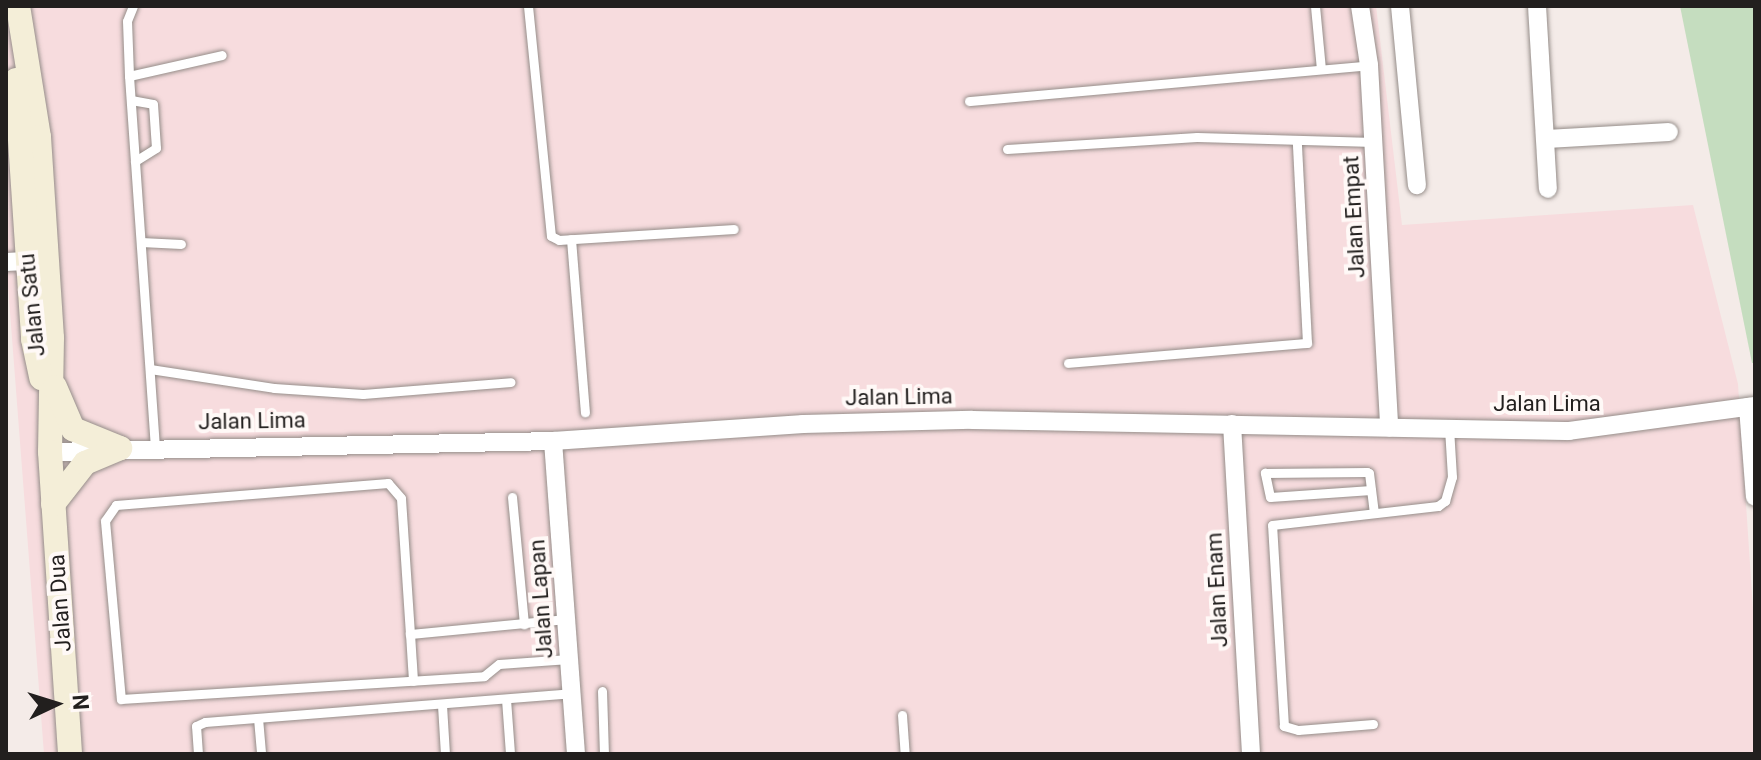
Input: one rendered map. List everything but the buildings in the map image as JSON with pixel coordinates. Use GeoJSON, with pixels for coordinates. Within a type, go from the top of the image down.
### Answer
{"type":"FeatureCollection","features":[{"type":"Feature","properties":{"kind":"main road","name":"Jalan Satu"},"geometry":{"type":"LineString","coordinates":[[15,6],[39,137],[26,255],[33,339],[48,411]]}},
{"type":"Feature","properties":{"kind":"main road","name":"Jalan Satu"},"geometry":{"type":"LineString","coordinates":[[26,255],[50,374],[50,452]]}},
{"type":"Feature","properties":{"kind":"main road"},"geometry":{"type":"LineString","coordinates":[[50,374],[73,429],[120,448]]}},
{"type":"Feature","properties":{"kind":"main road"},"geometry":{"type":"LineString","coordinates":[[53,504],[85,463],[120,448]]}},
{"type":"Feature","properties":{"kind":"main road","name":"Jalan Dua"},"geometry":{"type":"LineString","coordinates":[[50,452],[70,754]]}},
{"type":"Feature","properties":{"kind":"street","name":"Jalan Empat"},"geometry":{"type":"LineString","coordinates":[[1362,6],[1374,142],[1389,427]]}},
{"type":"Feature","properties":{"kind":"street"},"geometry":{"type":"LineString","coordinates":[[1400,6],[1417,185]]}},
{"type":"Feature","properties":{"kind":"street"},"geometry":{"type":"LineString","coordinates":[[1537,6],[1548,189]]}},
{"type":"Feature","properties":{"kind":"street"},"geometry":{"type":"LineString","coordinates":[[1547,139],[1669,132]]}},
{"type":"Feature","properties":{"kind":"street"},"geometry":{"type":"LineString","coordinates":[[1752,406],[1755,496]]}},
{"type":"Feature","properties":{"kind":"street","name":"Jalan Lima"},"geometry":{"type":"LineString","coordinates":[[50,452],[155,446],[553,441],[944,420],[1609,428],[1752,406]]}},
{"type":"Feature","properties":{"kind":"street","name":"Jalan Enam"},"geometry":{"type":"LineString","coordinates":[[1232,424],[1251,754]]}},
{"type":"Feature","properties":{"kind":"street","name":"Jalan Lapan"},"geometry":{"type":"LineString","coordinates":[[553,441],[576,754]]}},
{"type":"Feature","properties":{"kind":"lane"},"geometry":{"type":"LineString","coordinates":[[133,6],[127,21],[129,76],[155,446]]}},
{"type":"Feature","properties":{"kind":"lane"},"geometry":{"type":"LineString","coordinates":[[528,6],[548,230],[559,240],[734,229]]}},
{"type":"Feature","properties":{"kind":"lane"},"geometry":{"type":"LineString","coordinates":[[1315,6],[1321,69]]}},
{"type":"Feature","properties":{"kind":"lane"},"geometry":{"type":"LineString","coordinates":[[129,76],[222,55]]}},
{"type":"Feature","properties":{"kind":"lane"},"geometry":{"type":"LineString","coordinates":[[969,101],[1369,65]]}},
{"type":"Feature","properties":{"kind":"lane"},"geometry":{"type":"LineString","coordinates":[[131,100],[153,104],[156,148],[135,161]]}},
{"type":"Feature","properties":{"kind":"lane"},"geometry":{"type":"LineString","coordinates":[[1007,149],[1197,137],[1297,143],[1374,142]]}},
{"type":"Feature","properties":{"kind":"lane"},"geometry":{"type":"LineString","coordinates":[[1068,363],[1307,343],[1297,143]]}},
{"type":"Feature","properties":{"kind":"lane"},"geometry":{"type":"LineString","coordinates":[[571,239],[585,412]]}},
{"type":"Feature","properties":{"kind":"lane"},"geometry":{"type":"LineString","coordinates":[[141,242],[181,244]]}},
{"type":"Feature","properties":{"kind":"lane"},"geometry":{"type":"LineString","coordinates":[[150,369],[274,388],[363,394],[511,382]]}},
{"type":"Feature","properties":{"kind":"lane"},"geometry":{"type":"LineString","coordinates":[[1373,724],[1290,730],[1284,726],[1270,530],[1276,520],[1374,513],[1445,501],[1452,477],[1449,428]]}},
{"type":"Feature","properties":{"kind":"lane"},"geometry":{"type":"LineString","coordinates":[[1371,490],[1270,497],[1265,473],[1365,471],[1371,490],[1374,513]]}},
{"type":"Feature","properties":{"kind":"lane"},"geometry":{"type":"LineString","coordinates":[[413,681],[401,498],[388,483],[116,505],[107,513],[108,597],[121,699],[413,681],[484,676],[499,664],[569,659]]}},
{"type":"Feature","properties":{"kind":"lane"},"geometry":{"type":"LineString","coordinates":[[512,497],[524,624]]}},
{"type":"Feature","properties":{"kind":"lane"},"geometry":{"type":"LineString","coordinates":[[410,634],[567,619]]}},
{"type":"Feature","properties":{"kind":"lane"},"geometry":{"type":"LineString","coordinates":[[602,691],[604,754]]}},
{"type":"Feature","properties":{"kind":"lane"},"geometry":{"type":"LineString","coordinates":[[198,754],[200,723],[571,693]]}},
{"type":"Feature","properties":{"kind":"lane"},"geometry":{"type":"LineString","coordinates":[[506,699],[510,754]]}},
{"type":"Feature","properties":{"kind":"lane"},"geometry":{"type":"LineString","coordinates":[[442,705],[445,754]]}},
{"type":"Feature","properties":{"kind":"lane"},"geometry":{"type":"LineString","coordinates":[[902,715],[905,754]]}},
{"type":"Feature","properties":{"kind":"lane"},"geometry":{"type":"LineString","coordinates":[[258,718],[261,754]]}},
{"type":"Feature","properties":{"kind":"shaded area"},"geometry":{"type":"Polygon","coordinates":[[[6,6],[1376,6],[1402,225],[1693,205],[1738,384],[1755,639],[1755,754],[44,754],[6,260],[6,6]]]}},
{"type":"Feature","properties":{"kind":"green space"},"geometry":{"type":"Polygon","coordinates":[[[1680,6],[1755,6],[1755,363],[1752,363],[1680,6]]]}}]}
